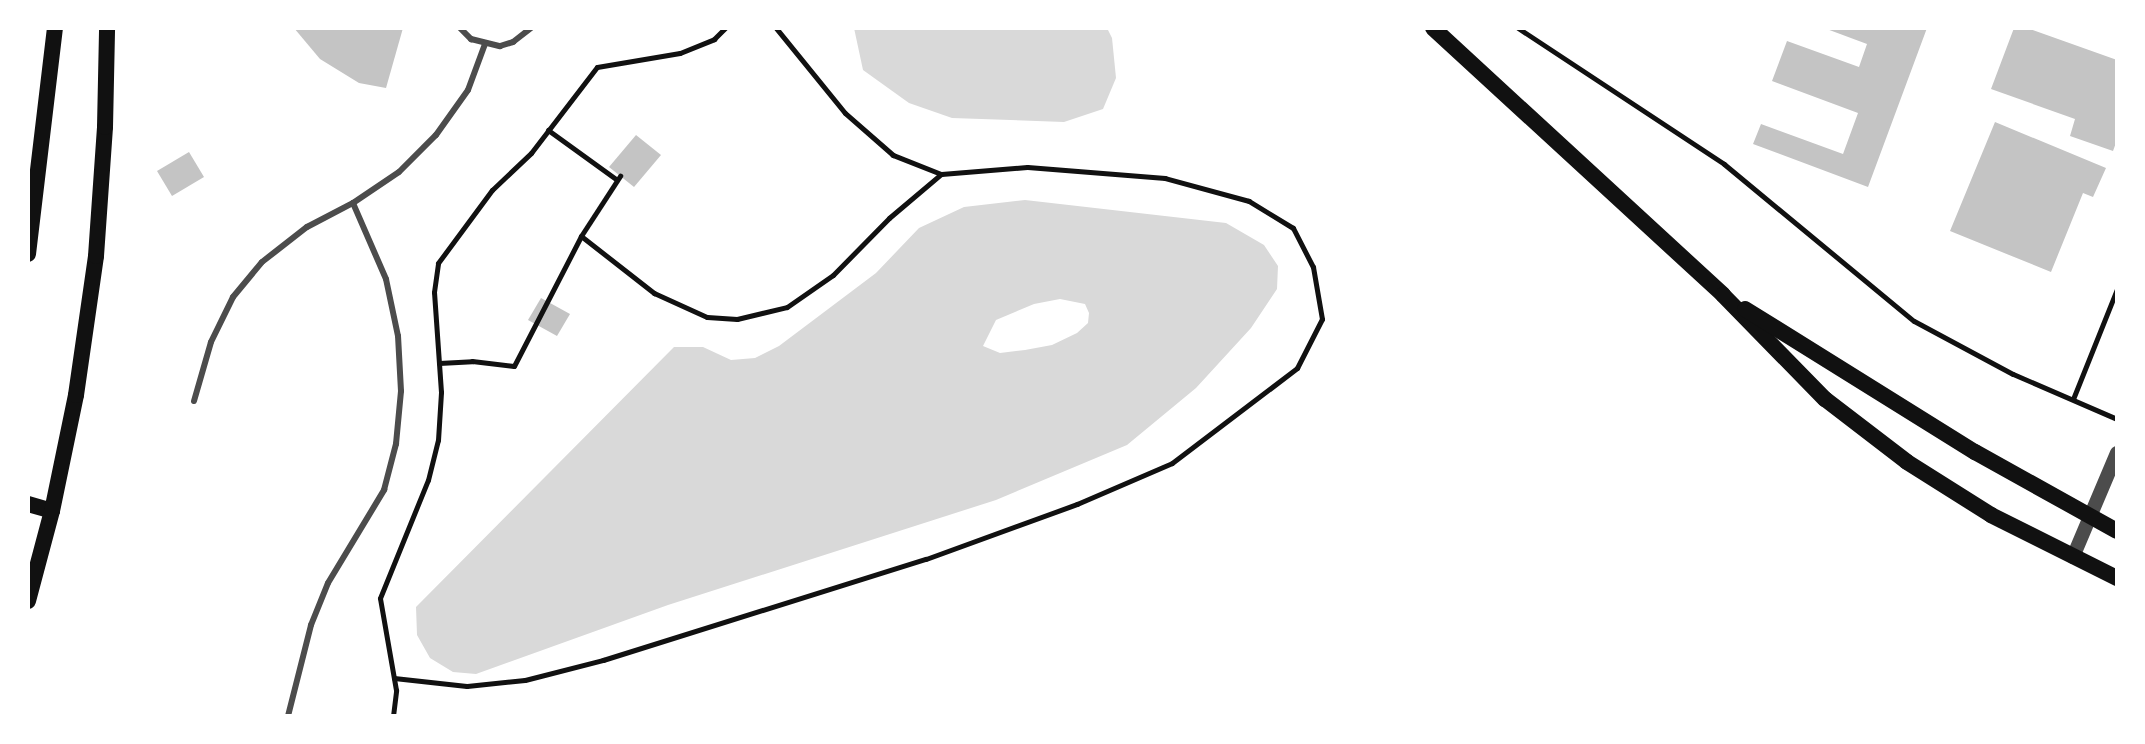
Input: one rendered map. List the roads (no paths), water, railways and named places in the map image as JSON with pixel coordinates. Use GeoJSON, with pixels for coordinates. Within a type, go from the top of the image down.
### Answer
{"type":"FeatureCollection","features":[{"type":"Feature","properties":{"kind":"main road"},"geometry":{"type":"LineString","coordinates":[[28,254],[55,28]]}},
{"type":"Feature","properties":{"kind":"main road"},"geometry":{"type":"LineString","coordinates":[[28,601],[52,511],[76,395],[96,256],[105,127],[107,28]]}},
{"type":"Feature","properties":{"kind":"main road"},"geometry":{"type":"LineString","coordinates":[[1433,28],[1723,295],[1825,399],[1907,462],[1991,515],[2117,578]]}},
{"type":"Feature","properties":{"kind":"main road"},"geometry":{"type":"LineString","coordinates":[[1723,295],[1975,452],[2117,531]]}},
{"type":"Feature","properties":{"kind":"main road"},"geometry":{"type":"LineString","coordinates":[[28,504],[52,511]]}},
{"type":"Feature","properties":{"kind":"street"},"geometry":{"type":"LineString","coordinates":[[2073,557],[2117,453]]}},
{"type":"Feature","properties":{"kind":"lane"},"geometry":{"type":"LineString","coordinates":[[460,28],[471,39],[500,46],[513,42],[531,28]]}},
{"type":"Feature","properties":{"kind":"lane"},"geometry":{"type":"LineString","coordinates":[[194,401],[211,342],[233,297],[273,253],[307,227],[353,203],[399,172],[436,135],[468,90],[485,44]]}},
{"type":"Feature","properties":{"kind":"lane"},"geometry":{"type":"LineString","coordinates":[[288,716],[311,625],[328,583],[384,490],[396,444],[401,391],[398,336],[386,279],[353,203]]}}]}
